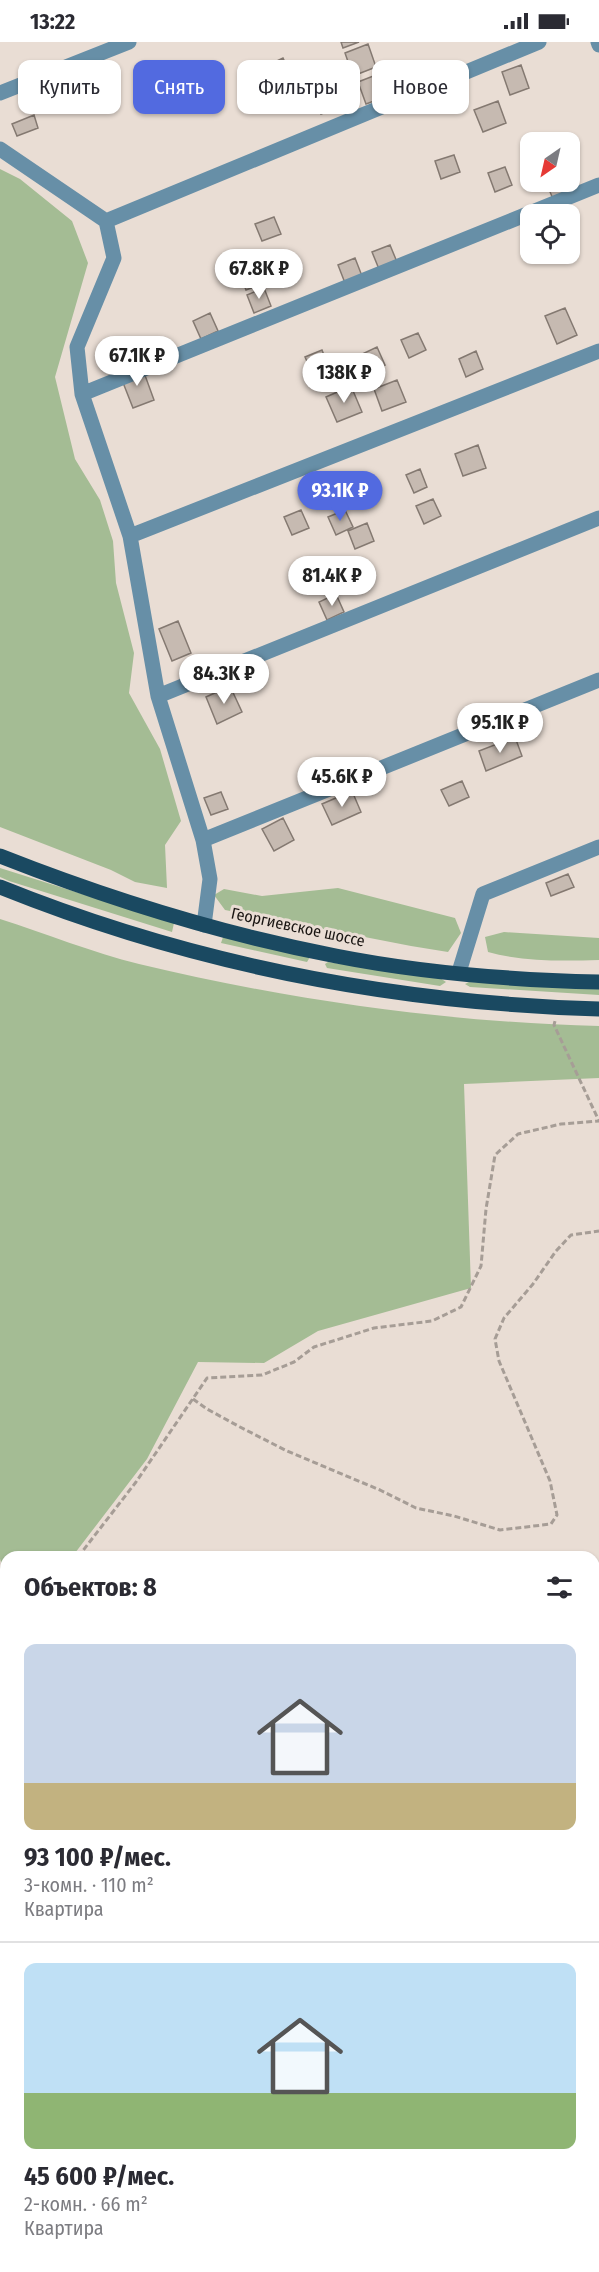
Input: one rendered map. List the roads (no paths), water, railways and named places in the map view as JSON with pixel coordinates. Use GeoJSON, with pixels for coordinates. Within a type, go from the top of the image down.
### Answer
{"type":"FeatureCollection","features":[{"type":"Feature","properties":{"kind":"main road","name":"Георгиевское шоссе"},"geometry":{"type":"LineString","coordinates":[[0,856],[84,887],[204,925],[337,956],[511,978],[599,982]]}},
{"type":"Feature","properties":{"kind":"main road"},"geometry":{"type":"LineString","coordinates":[[0,887],[128,932],[266,969],[399,993],[558,1008],[599,1009]]}},
{"type":"Feature","properties":{"kind":"lane"},"geometry":{"type":"LineString","coordinates":[[0,93],[129,42]]}},
{"type":"Feature","properties":{"kind":"lane"},"geometry":{"type":"LineString","coordinates":[[106,221],[539,42]]}},
{"type":"Feature","properties":{"kind":"lane"},"geometry":{"type":"LineString","coordinates":[[0,149],[106,221],[114,258],[77,347],[82,394],[130,536],[158,696],[203,840],[210,879],[204,925]]}},
{"type":"Feature","properties":{"kind":"lane"},"geometry":{"type":"LineString","coordinates":[[82,394],[599,185]]}},
{"type":"Feature","properties":{"kind":"lane"},"geometry":{"type":"LineString","coordinates":[[130,536],[599,351]]}},
{"type":"Feature","properties":{"kind":"lane"},"geometry":{"type":"LineString","coordinates":[[158,696],[599,518]]}},
{"type":"Feature","properties":{"kind":"lane"},"geometry":{"type":"LineString","coordinates":[[203,840],[599,680]]}},
{"type":"Feature","properties":{"kind":"lane"},"geometry":{"type":"LineString","coordinates":[[459,972],[483,894],[599,847]]}}]}
